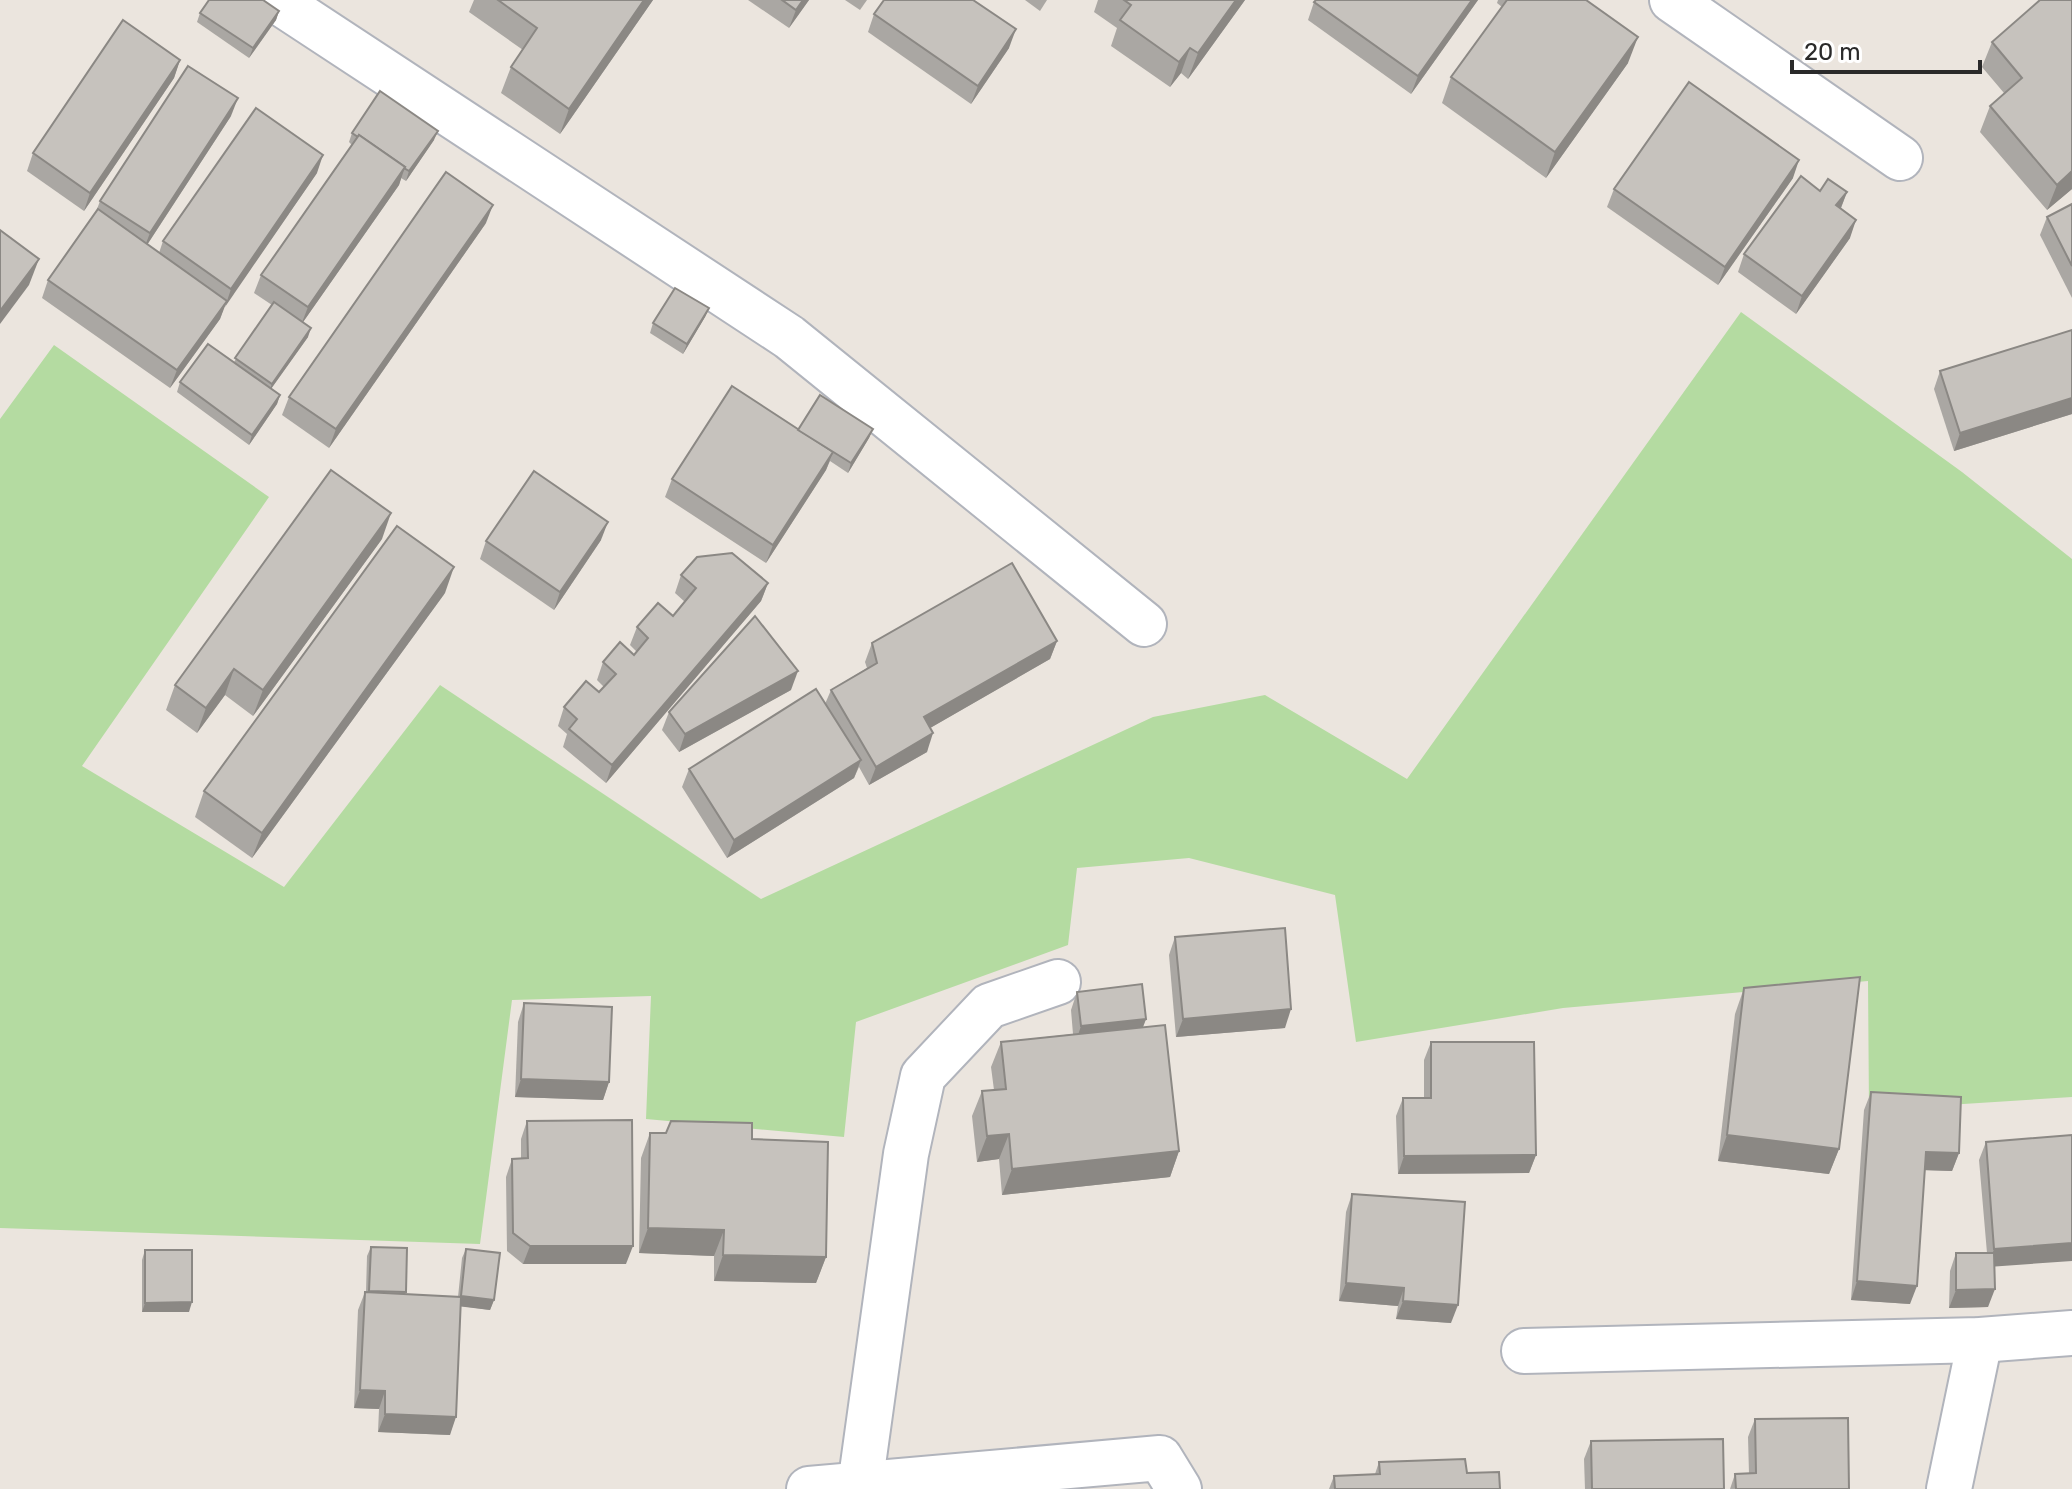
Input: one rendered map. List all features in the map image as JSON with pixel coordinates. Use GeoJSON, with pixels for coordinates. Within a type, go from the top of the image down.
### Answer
{"type":"FeatureCollection","features":[{"type":"Feature","properties":{"kind":"street"},"geometry":{"type":"LineString","coordinates":[[276,0],[789,337],[1144,624]]}},
{"type":"Feature","properties":{"kind":"street"},"geometry":{"type":"LineString","coordinates":[[1672,0],[1900,158]]}},
{"type":"Feature","properties":{"kind":"street"},"geometry":{"type":"LineString","coordinates":[[860,1486],[906,1154],[923,1076],[989,1006],[1058,982]]}},
{"type":"Feature","properties":{"kind":"street"},"geometry":{"type":"LineString","coordinates":[[1524,1351],[1980,1340],[2072,1333]]}},
{"type":"Feature","properties":{"kind":"street"},"geometry":{"type":"LineString","coordinates":[[1949,1489],[1980,1340]]}},
{"type":"Feature","properties":{"kind":"street"},"geometry":{"type":"LineString","coordinates":[[809,1489],[1160,1458],[1179,1489]]}},
{"type":"Feature","properties":{"kind":"green space"},"geometry":{"type":"Polygon","coordinates":[[[1741,312],[1962,472],[2072,559],[2072,1097],[1869,1110],[1868,981],[1563,1008],[1356,1042],[1335,895],[1189,858],[1077,868],[1068,945],[856,1022],[844,1137],[646,1119],[651,996],[512,1000],[480,1244],[0,1228],[0,419],[54,345],[269,497],[82,766],[284,887],[440,685],[761,899],[1153,717],[1265,695],[1407,779],[1741,312]]]}},
{"type":"Feature","properties":{"kind":"building"},"geometry":{"type":"Polygon","coordinates":[[[209,0],[263,0],[279,11],[253,48],[200,13],[209,0]]]}},
{"type":"Feature","properties":{"kind":"building"},"geometry":{"type":"Polygon","coordinates":[[[498,0],[644,0],[569,109],[511,67],[537,28],[498,0]]]}},
{"type":"Feature","properties":{"kind":"building"},"geometry":{"type":"Polygon","coordinates":[[[782,0],[803,0],[796,10],[782,0]]]}},
{"type":"Feature","properties":{"kind":"building"},"geometry":{"type":"Polygon","coordinates":[[[884,0],[973,0],[1016,29],[978,86],[874,14],[884,0]]]}},
{"type":"Feature","properties":{"kind":"building"},"geometry":{"type":"Polygon","coordinates":[[[1124,0],[1236,0],[1198,53],[1190,48],[1179,62],[1120,20],[1131,5],[1124,0]]]}},
{"type":"Feature","properties":{"kind":"building"},"geometry":{"type":"Polygon","coordinates":[[[1472,0],[1418,76],[1314,2],[1472,0]]]}},
{"type":"Feature","properties":{"kind":"building"},"geometry":{"type":"Polygon","coordinates":[[[1507,0],[1586,0],[1638,37],[1555,152],[1451,77],[1507,0]]]}},
{"type":"Feature","properties":{"kind":"building"},"geometry":{"type":"Polygon","coordinates":[[[2040,0],[2072,0],[2072,171],[2057,185],[1990,106],[2022,78],[1992,42],[2040,0]]]}},
{"type":"Feature","properties":{"kind":"building"},"geometry":{"type":"Polygon","coordinates":[[[123,20],[180,60],[90,193],[33,153],[123,20]]]}},
{"type":"Feature","properties":{"kind":"building"},"geometry":{"type":"Polygon","coordinates":[[[188,66],[238,98],[150,233],[100,201],[188,66]]]}},
{"type":"Feature","properties":{"kind":"building"},"geometry":{"type":"Polygon","coordinates":[[[1689,82],[1799,160],[1725,267],[1614,189],[1689,82]]]}},
{"type":"Feature","properties":{"kind":"building"},"geometry":{"type":"Polygon","coordinates":[[[380,91],[438,131],[409,171],[352,133],[380,91]]]}},
{"type":"Feature","properties":{"kind":"building"},"geometry":{"type":"Polygon","coordinates":[[[256,108],[323,155],[231,289],[163,241],[256,108]]]}},
{"type":"Feature","properties":{"kind":"building"},"geometry":{"type":"Polygon","coordinates":[[[359,135],[405,167],[308,307],[261,275],[359,135]]]}},
{"type":"Feature","properties":{"kind":"building"},"geometry":{"type":"Polygon","coordinates":[[[446,172],[493,205],[336,429],[289,397],[446,172]]]}},
{"type":"Feature","properties":{"kind":"building"},"geometry":{"type":"Polygon","coordinates":[[[1801,176],[1820,191],[1828,179],[1847,192],[1836,205],[1856,220],[1802,296],[1744,254],[1801,176]]]}},
{"type":"Feature","properties":{"kind":"building"},"geometry":{"type":"Polygon","coordinates":[[[2072,204],[2072,266],[2047,217],[2072,204]]]}},
{"type":"Feature","properties":{"kind":"building"},"geometry":{"type":"Polygon","coordinates":[[[98,209],[227,301],[177,370],[48,280],[98,209]]]}},
{"type":"Feature","properties":{"kind":"building"},"geometry":{"type":"Polygon","coordinates":[[[0,230],[39,259],[0,311],[0,230]]]}},
{"type":"Feature","properties":{"kind":"building"},"geometry":{"type":"Polygon","coordinates":[[[675,288],[709,308],[687,344],[653,323],[675,288]]]}},
{"type":"Feature","properties":{"kind":"building"},"geometry":{"type":"Polygon","coordinates":[[[274,302],[311,328],[272,384],[235,358],[274,302]]]}},
{"type":"Feature","properties":{"kind":"building"},"geometry":{"type":"Polygon","coordinates":[[[2072,330],[2072,398],[1960,433],[1940,371],[2072,330]]]}},
{"type":"Feature","properties":{"kind":"building"},"geometry":{"type":"Polygon","coordinates":[[[208,344],[280,395],[252,435],[180,382],[208,344]]]}},
{"type":"Feature","properties":{"kind":"building"},"geometry":{"type":"Polygon","coordinates":[[[732,386],[833,452],[773,545],[672,479],[732,386]]]}},
{"type":"Feature","properties":{"kind":"building"},"geometry":{"type":"Polygon","coordinates":[[[820,395],[873,429],[851,463],[798,430],[820,395]]]}},
{"type":"Feature","properties":{"kind":"building"},"geometry":{"type":"Polygon","coordinates":[[[331,470],[391,513],[263,690],[234,669],[206,708],[175,685],[331,470]]]}},
{"type":"Feature","properties":{"kind":"building"},"geometry":{"type":"Polygon","coordinates":[[[534,471],[608,522],[560,592],[486,541],[534,471]]]}},
{"type":"Feature","properties":{"kind":"building"},"geometry":{"type":"Polygon","coordinates":[[[397,526],[454,567],[262,833],[204,791],[397,526]]]}},
{"type":"Feature","properties":{"kind":"building"},"geometry":{"type":"Polygon","coordinates":[[[732,553],[768,583],[612,765],[569,729],[577,719],[564,707],[586,681],[599,692],[616,674],[603,662],[620,642],[634,655],[648,638],[637,627],[658,603],[673,616],[696,588],[681,575],[697,557],[732,553]]]}},
{"type":"Feature","properties":{"kind":"building"},"geometry":{"type":"Polygon","coordinates":[[[1012,563],[1057,641],[924,717],[933,733],[876,767],[831,690],[877,663],[872,643],[1012,563]]]}},
{"type":"Feature","properties":{"kind":"building"},"geometry":{"type":"Polygon","coordinates":[[[755,616],[798,671],[685,734],[669,712],[755,616]]]}},
{"type":"Feature","properties":{"kind":"building"},"geometry":{"type":"Polygon","coordinates":[[[816,689],[861,760],[734,840],[689,769],[816,689]]]}},
{"type":"Feature","properties":{"kind":"building"},"geometry":{"type":"Polygon","coordinates":[[[1285,928],[1291,1009],[1183,1019],[1175,937],[1285,928]]]}},
{"type":"Feature","properties":{"kind":"building"},"geometry":{"type":"Polygon","coordinates":[[[1860,977],[1839,1149],[1727,1135],[1744,988],[1860,977]]]}},
{"type":"Feature","properties":{"kind":"building"},"geometry":{"type":"Polygon","coordinates":[[[1142,984],[1146,1019],[1081,1026],[1077,992],[1142,984]]]}},
{"type":"Feature","properties":{"kind":"building"},"geometry":{"type":"Polygon","coordinates":[[[524,1003],[612,1007],[609,1082],[521,1079],[524,1003]]]}},
{"type":"Feature","properties":{"kind":"building"},"geometry":{"type":"Polygon","coordinates":[[[1165,1025],[1179,1151],[1012,1169],[1009,1134],[987,1136],[982,1091],[1006,1089],[1001,1042],[1165,1025]]]}},
{"type":"Feature","properties":{"kind":"building"},"geometry":{"type":"Polygon","coordinates":[[[1431,1042],[1534,1042],[1536,1155],[1404,1156],[1403,1098],[1431,1098],[1431,1042]]]}},
{"type":"Feature","properties":{"kind":"building"},"geometry":{"type":"Polygon","coordinates":[[[1871,1092],[1961,1097],[1959,1153],[1926,1152],[1917,1286],[1857,1281],[1871,1092]]]}},
{"type":"Feature","properties":{"kind":"building"},"geometry":{"type":"Polygon","coordinates":[[[632,1120],[633,1246],[530,1246],[513,1233],[512,1159],[528,1158],[527,1121],[632,1120]]]}},
{"type":"Feature","properties":{"kind":"building"},"geometry":{"type":"Polygon","coordinates":[[[671,1121],[752,1123],[752,1139],[828,1142],[826,1257],[723,1255],[724,1230],[648,1228],[650,1133],[666,1133],[671,1121]]]}},
{"type":"Feature","properties":{"kind":"building"},"geometry":{"type":"Polygon","coordinates":[[[2072,1135],[2072,1243],[1994,1249],[1986,1142],[2072,1135]]]}},
{"type":"Feature","properties":{"kind":"building"},"geometry":{"type":"Polygon","coordinates":[[[1352,1194],[1465,1202],[1458,1305],[1403,1301],[1404,1288],[1346,1283],[1352,1194]]]}},
{"type":"Feature","properties":{"kind":"building"},"geometry":{"type":"Polygon","coordinates":[[[371,1247],[407,1248],[406,1292],[369,1291],[371,1247]]]}},
{"type":"Feature","properties":{"kind":"building"},"geometry":{"type":"Polygon","coordinates":[[[466,1249],[500,1253],[494,1300],[461,1296],[466,1249]]]}},
{"type":"Feature","properties":{"kind":"building"},"geometry":{"type":"Polygon","coordinates":[[[145,1250],[192,1250],[192,1302],[145,1303],[145,1250]]]}},
{"type":"Feature","properties":{"kind":"building"},"geometry":{"type":"Polygon","coordinates":[[[1956,1253],[1994,1253],[1995,1289],[1956,1290],[1956,1253]]]}},
{"type":"Feature","properties":{"kind":"building"},"geometry":{"type":"Polygon","coordinates":[[[365,1292],[461,1297],[456,1417],[385,1414],[385,1391],[360,1390],[365,1292]]]}},
{"type":"Feature","properties":{"kind":"building"},"geometry":{"type":"Polygon","coordinates":[[[1848,1418],[1849,1489],[1736,1489],[1735,1474],[1756,1473],[1755,1419],[1848,1418]]]}},
{"type":"Feature","properties":{"kind":"building"},"geometry":{"type":"Polygon","coordinates":[[[1723,1439],[1724,1489],[1592,1489],[1591,1441],[1723,1439]]]}},
{"type":"Feature","properties":{"kind":"building"},"geometry":{"type":"Polygon","coordinates":[[[1465,1459],[1467,1473],[1499,1472],[1500,1489],[1335,1489],[1334,1476],[1380,1474],[1379,1462],[1465,1459]]]}}]}
